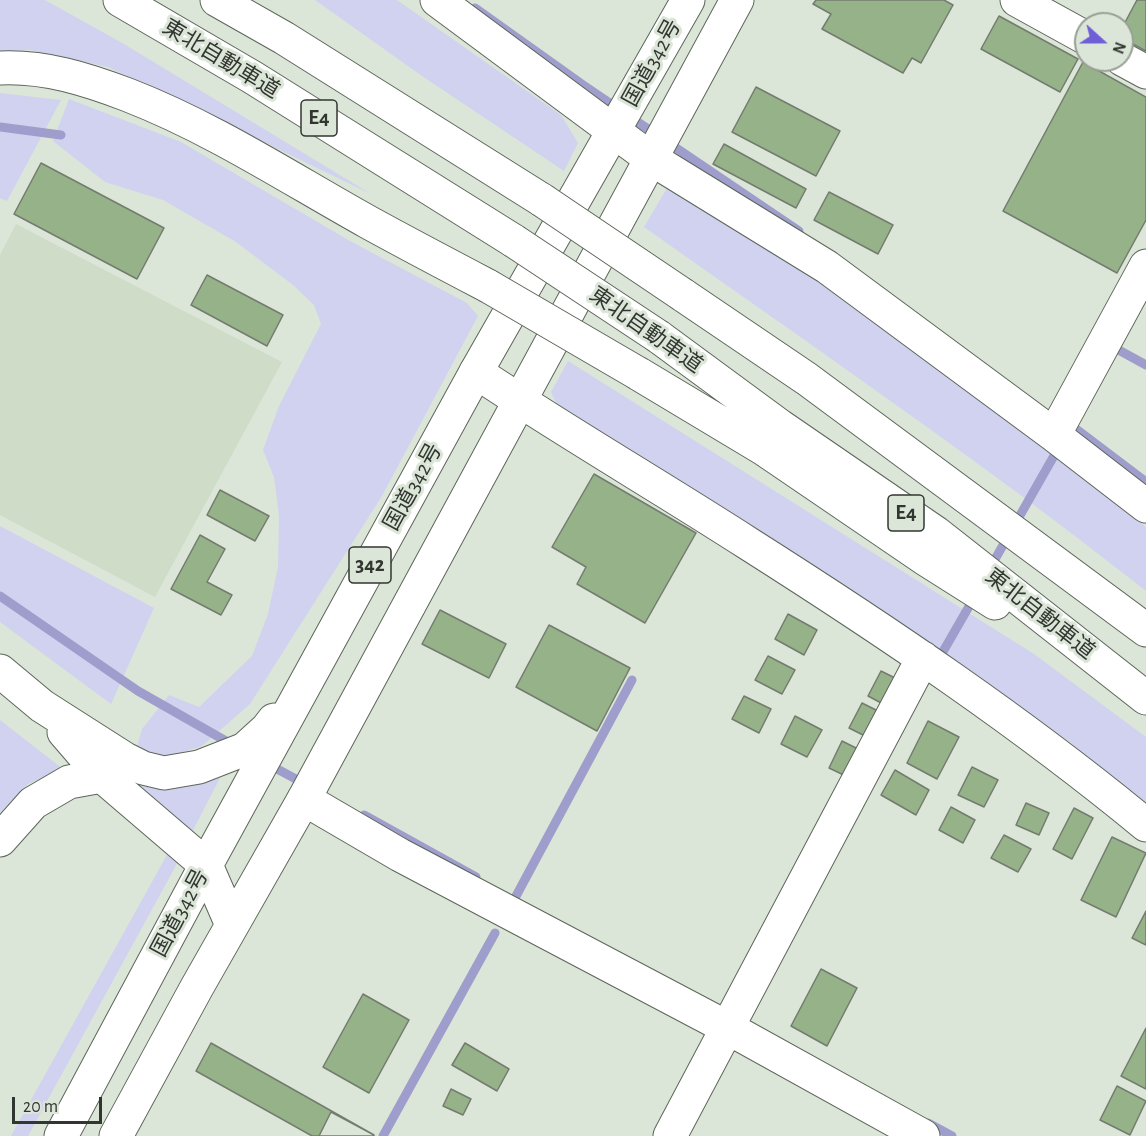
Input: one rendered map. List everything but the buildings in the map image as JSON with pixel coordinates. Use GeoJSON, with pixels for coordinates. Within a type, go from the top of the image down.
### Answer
{"type":"FeatureCollection","features":[{"type":"Feature","properties":{"kind":"main road","name":"東北自動車道"},"geometry":{"type":"LineString","coordinates":[[120,0],[252,76],[514,241],[659,337],[780,426],[936,533],[1146,698]]}},
{"type":"Feature","properties":{"kind":"main road","name":"E4"},"geometry":{"type":"LineString","coordinates":[[217,0],[284,38],[543,200],[807,379],[1146,630]]}},
{"type":"Feature","properties":{"kind":"main road","name":"E4"},"geometry":{"type":"LineString","coordinates":[[235,0],[284,38]]}},
{"type":"Feature","properties":{"kind":"main road"},"geometry":{"type":"LineString","coordinates":[[437,0],[650,158],[827,267],[1146,506]]}},
{"type":"Feature","properties":{"kind":"main road","name":"国道342号"},"geometry":{"type":"LineString","coordinates":[[61,1136],[330,636],[476,372],[688,0]]}},
{"type":"Feature","properties":{"kind":"main road","name":"国道342号"},"geometry":{"type":"LineString","coordinates":[[116,1136],[197,987],[304,799],[737,0]]}},
{"type":"Feature","properties":{"kind":"main road"},"geometry":{"type":"LineString","coordinates":[[1017,0],[1074,31]]}},
{"type":"Feature","properties":{"kind":"main road"},"geometry":{"type":"LineString","coordinates":[[0,68],[50,70],[103,86],[152,105],[260,158],[368,222],[488,286],[764,449],[927,560],[1146,698]]}},
{"type":"Feature","properties":{"kind":"main road"},"geometry":{"type":"LineString","coordinates":[[1054,435],[1146,266]]}},
{"type":"Feature","properties":{"kind":"main road"},"geometry":{"type":"LineString","coordinates":[[476,372],[923,658],[1091,779],[1146,825]]}},
{"type":"Feature","properties":{"kind":"main road"},"geometry":{"type":"LineString","coordinates":[[0,671],[42,706],[125,759],[143,768],[164,773],[199,767],[245,749],[267,729],[330,636]]}},
{"type":"Feature","properties":{"kind":"main road"},"geometry":{"type":"LineString","coordinates":[[670,1136],[923,658]]}},
{"type":"Feature","properties":{"kind":"main road"},"geometry":{"type":"LineString","coordinates":[[42,706],[102,776],[206,865],[232,925]]}},
{"type":"Feature","properties":{"kind":"main road"},"geometry":{"type":"LineString","coordinates":[[0,840],[33,803],[69,782],[102,776]]}},
{"type":"Feature","properties":{"kind":"main road"},"geometry":{"type":"LineString","coordinates":[[304,799],[400,855],[728,1028],[923,1136]]}},
{"type":"Feature","properties":{"kind":"main road"},"geometry":{"type":"LineString","coordinates":[[99,1136],[173,1004],[197,987]]}},
{"type":"Feature","properties":{"kind":"shaded area"},"geometry":{"type":"Polygon","coordinates":[[[0,0],[45,0],[124,44],[371,194],[108,67],[30,50],[0,52],[0,0]]]}},
{"type":"Feature","properties":{"kind":"shaded area"},"geometry":{"type":"Polygon","coordinates":[[[315,0],[397,0],[561,115],[578,143],[564,171],[422,76],[315,0]]]}},
{"type":"Feature","properties":{"kind":"shaded area"},"geometry":{"type":"Polygon","coordinates":[[[0,93],[61,100],[7,201],[0,198],[0,93]]]}},
{"type":"Feature","properties":{"kind":"shaded area"},"geometry":{"type":"Polygon","coordinates":[[[69,99],[181,142],[350,241],[467,303],[478,316],[382,496],[250,704],[202,746],[163,758],[136,750],[142,729],[169,695],[199,707],[252,656],[268,614],[278,567],[279,516],[274,477],[263,450],[279,406],[321,324],[314,305],[293,285],[236,242],[163,200],[105,182],[53,141],[69,99]]]}},
{"type":"Feature","properties":{"kind":"shaded area"},"geometry":{"type":"Polygon","coordinates":[[[667,188],[687,194],[853,302],[1146,527],[1146,591],[960,451],[644,227],[667,188]]]}},
{"type":"Feature","properties":{"kind":"shaded area"},"geometry":{"type":"Polygon","coordinates":[[[16,224],[282,362],[155,597],[0,515],[0,255],[16,224]]]}},
{"type":"Feature","properties":{"kind":"shaded area"},"geometry":{"type":"Polygon","coordinates":[[[568,361],[1034,654],[1146,737],[1146,813],[1070,742],[557,405],[551,392],[568,361]]]}},
{"type":"Feature","properties":{"kind":"shaded area"},"geometry":{"type":"Polygon","coordinates":[[[0,526],[154,608],[111,704],[0,622],[0,526]]]}},
{"type":"Feature","properties":{"kind":"shaded area"},"geometry":{"type":"Polygon","coordinates":[[[0,720],[63,769],[28,784],[0,813],[0,720]]]}},
{"type":"Feature","properties":{"kind":"shaded area"},"geometry":{"type":"Polygon","coordinates":[[[220,778],[192,832],[125,779],[164,788],[220,778]]]}},
{"type":"Feature","properties":{"kind":"shaded area"},"geometry":{"type":"Polygon","coordinates":[[[168,853],[179,860],[28,1136],[11,1136],[168,853]]]}},
{"type":"Feature","properties":{"kind":"waterway"},"geometry":{"type":"LineString","coordinates":[[475,8],[583,85],[799,231]]}},
{"type":"Feature","properties":{"kind":"waterway"},"geometry":{"type":"LineString","coordinates":[[0,127],[61,135]]}},
{"type":"Feature","properties":{"kind":"waterway"},"geometry":{"type":"LineString","coordinates":[[1115,348],[1146,365]]}},
{"type":"Feature","properties":{"kind":"waterway"},"geometry":{"type":"LineString","coordinates":[[1067,422],[1146,482]]}},
{"type":"Feature","properties":{"kind":"waterway"},"geometry":{"type":"LineString","coordinates":[[990,568],[1059,447]]}},
{"type":"Feature","properties":{"kind":"waterway"},"geometry":{"type":"LineString","coordinates":[[0,596],[138,691],[233,745]]}},
{"type":"Feature","properties":{"kind":"waterway"},"geometry":{"type":"LineString","coordinates":[[937,662],[975,596]]}},
{"type":"Feature","properties":{"kind":"waterway"},"geometry":{"type":"LineString","coordinates":[[515,898],[632,680]]}},
{"type":"Feature","properties":{"kind":"waterway"},"geometry":{"type":"LineString","coordinates":[[266,763],[307,785]]}},
{"type":"Feature","properties":{"kind":"waterway"},"geometry":{"type":"LineString","coordinates":[[364,815],[476,877]]}},
{"type":"Feature","properties":{"kind":"waterway"},"geometry":{"type":"LineString","coordinates":[[383,1136],[495,933]]}},
{"type":"Feature","properties":{"kind":"waterway"},"geometry":{"type":"LineString","coordinates":[[928,1123],[952,1136]]}}]}
